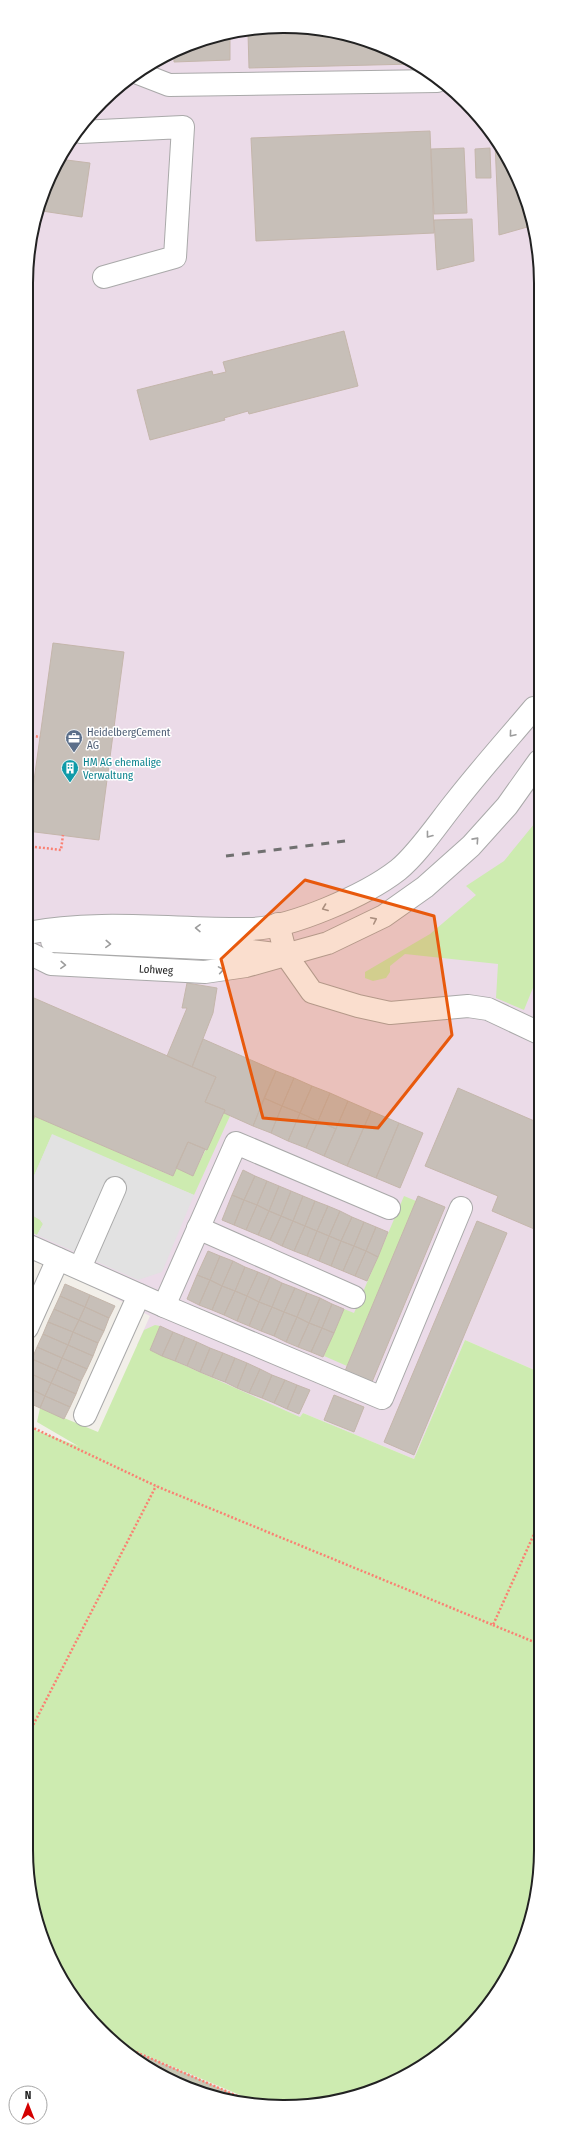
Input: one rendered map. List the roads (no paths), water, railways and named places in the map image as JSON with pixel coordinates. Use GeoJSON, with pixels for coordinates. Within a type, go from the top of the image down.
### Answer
{"type":"FeatureCollection","features":[{"type":"Feature","properties":{"kind":"lane"},"geometry":{"type":"LineString","coordinates":[[144,75],[169,85],[431,81]]}},
{"type":"Feature","properties":{"kind":"lane"},"geometry":{"type":"LineString","coordinates":[[84,132],[183,127],[175,257],[104,277]]}},
{"type":"Feature","properties":{"kind":"lane"},"geometry":{"type":"LineString","coordinates":[[33,933],[54,928],[112,926],[252,929],[289,922],[334,905],[378,883],[398,870],[425,840],[534,708]]}},
{"type":"Feature","properties":{"kind":"lane","name":"Lohweg"},"geometry":{"type":"LineString","coordinates":[[33,955],[51,964],[205,972],[246,966],[328,943],[377,919],[425,887],[470,846],[507,806],[534,768]]}},
{"type":"Feature","properties":{"kind":"lane"},"geometry":{"type":"LineString","coordinates":[[278,924],[286,955],[312,992],[390,1013],[468,1006],[488,1010],[534,1031]]}},
{"type":"Feature","properties":{"kind":"lane"},"geometry":{"type":"LineString","coordinates":[[33,940],[205,950],[244,950],[286,955]]}},
{"type":"Feature","properties":{"kind":"lane"},"geometry":{"type":"LineString","coordinates":[[164,1306],[236,1143],[389,1208]]}},
{"type":"Feature","properties":{"kind":"lane"},"geometry":{"type":"LineString","coordinates":[[80,1268],[115,1188]]}},
{"type":"Feature","properties":{"kind":"lane"},"geometry":{"type":"LineString","coordinates":[[33,1248],[164,1306],[382,1398],[461,1208]]}},
{"type":"Feature","properties":{"kind":"lane"},"geometry":{"type":"LineString","coordinates":[[198,1228],[354,1297]]}},
{"type":"Feature","properties":{"kind":"lane"},"geometry":{"type":"LineString","coordinates":[[33,1310],[58,1259]]}},
{"type":"Feature","properties":{"kind":"lane"},"geometry":{"type":"LineString","coordinates":[[85,1415],[139,1294]]}},
{"type":"Feature","properties":{"kind":"railway"},"geometry":{"type":"LineString","coordinates":[[226,856],[345,841]]}},
{"type":"Feature","properties":{"kind":"place","name":"HeidelbergCement AG"},"geometry":{"type":"Point","coordinates":[74,753]}},
{"type":"Feature","properties":{"kind":"place","name":"HM AG ehemalige Verwaltung"},"geometry":{"type":"Point","coordinates":[70,783]}}]}
